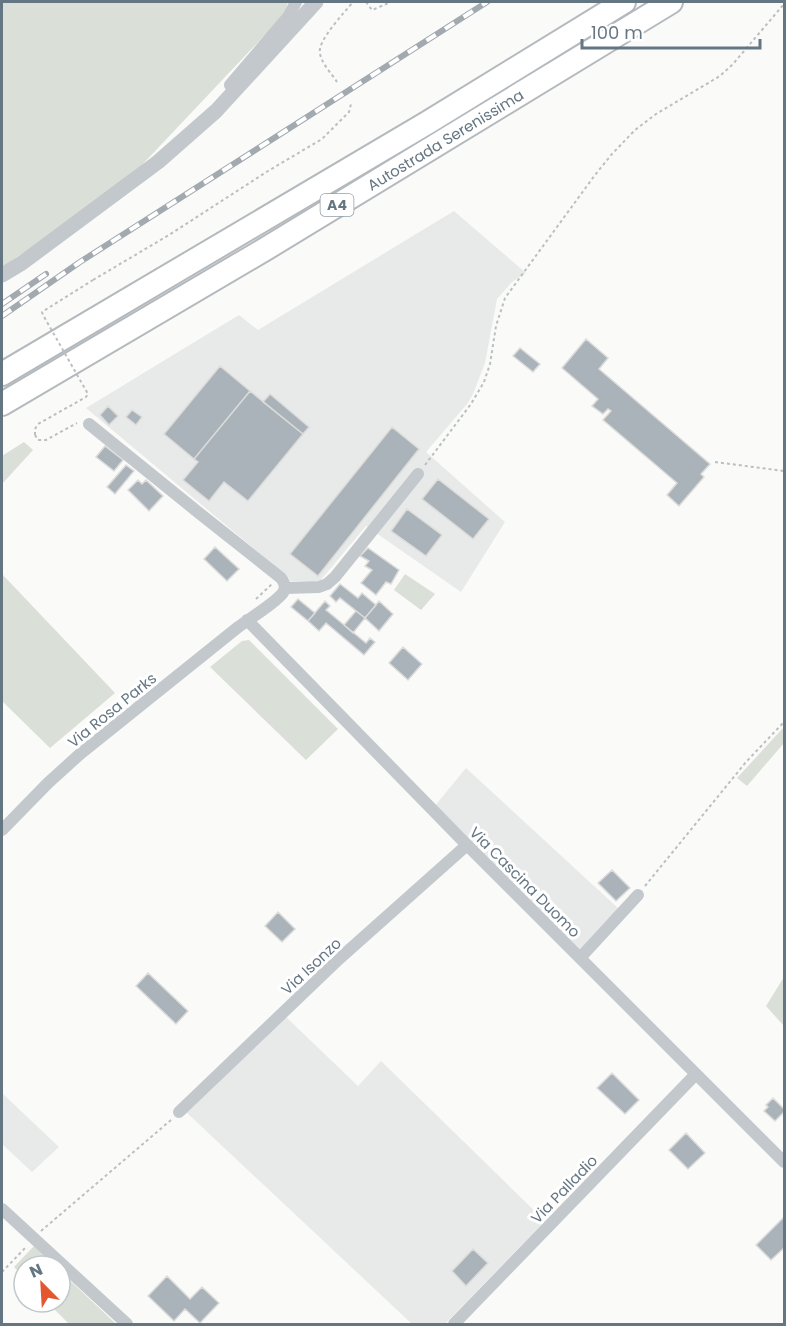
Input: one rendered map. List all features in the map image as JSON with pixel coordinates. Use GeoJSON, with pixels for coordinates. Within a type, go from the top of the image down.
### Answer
{"type":"FeatureCollection","features":[{"type":"Feature","properties":{"kind":"highway","name":"Autostrada Serenissima"},"geometry":{"type":"LineString","coordinates":[[2,374],[427,123],[624,2]]}},
{"type":"Feature","properties":{"kind":"highway","name":"Autostrada Serenissima"},"geometry":{"type":"LineString","coordinates":[[2,404],[286,236],[671,2]]}},
{"type":"Feature","properties":{"kind":"street"},"geometry":{"type":"LineString","coordinates":[[158,162],[230,85],[288,17],[296,2]]}},
{"type":"Feature","properties":{"kind":"street"},"geometry":{"type":"LineString","coordinates":[[2,275],[22,263],[158,162],[216,111],[316,2]]}},
{"type":"Feature","properties":{"kind":"street"},"geometry":{"type":"LineString","coordinates":[[87,422],[281,578],[285,588],[319,587],[335,578],[418,474]]}},
{"type":"Feature","properties":{"kind":"street","name":"Via Rosa Parks"},"geometry":{"type":"LineString","coordinates":[[2,830],[80,754],[247,620],[259,613],[283,593],[285,588]]}},
{"type":"Feature","properties":{"kind":"street","name":"Via Cascina Duomo"},"geometry":{"type":"LineString","coordinates":[[247,620],[466,844],[784,1162]]}},
{"type":"Feature","properties":{"kind":"street","name":"Via Isonzo"},"geometry":{"type":"LineString","coordinates":[[179,1112],[339,959],[466,844]]}},
{"type":"Feature","properties":{"kind":"street"},"geometry":{"type":"LineString","coordinates":[[580,958],[638,895]]}},
{"type":"Feature","properties":{"kind":"street","name":"Via Palladio"},"geometry":{"type":"LineString","coordinates":[[454,1324],[696,1074]]}},
{"type":"Feature","properties":{"kind":"street"},"geometry":{"type":"LineString","coordinates":[[2,1209],[127,1324]]}},
{"type":"Feature","properties":{"kind":"path"},"geometry":{"type":"LineString","coordinates":[[337,82],[320,57],[319,50],[323,41],[353,2]]}},
{"type":"Feature","properties":{"kind":"path"},"geometry":{"type":"LineString","coordinates":[[366,2],[372,10],[391,2]]}},
{"type":"Feature","properties":{"kind":"path"},"geometry":{"type":"LineString","coordinates":[[418,474],[471,404],[484,382],[490,364],[496,326],[505,298],[595,175],[635,130],[656,114],[720,76],[784,4]]}},
{"type":"Feature","properties":{"kind":"path"},"geometry":{"type":"LineString","coordinates":[[87,422],[46,440],[38,440],[35,435],[38,424],[87,397],[88,394],[42,312],[322,139],[349,112],[351,104]]}},
{"type":"Feature","properties":{"kind":"path"},"geometry":{"type":"LineString","coordinates":[[715,462],[784,471]]}},
{"type":"Feature","properties":{"kind":"path"},"geometry":{"type":"LineString","coordinates":[[250,604],[272,584],[273,579]]}},
{"type":"Feature","properties":{"kind":"path"},"geometry":{"type":"LineString","coordinates":[[638,895],[746,762],[784,722]]}},
{"type":"Feature","properties":{"kind":"path"},"geometry":{"type":"LineString","coordinates":[[2,1272],[33,1238],[179,1112]]}},
{"type":"Feature","properties":{"kind":"shaded area"},"geometry":{"type":"Polygon","coordinates":[[[2,2],[288,2],[279,20],[140,167],[70,222],[2,267],[2,2]]]}},
{"type":"Feature","properties":{"kind":"shaded area"},"geometry":{"type":"Polygon","coordinates":[[[454,211],[526,273],[512,282],[497,299],[485,363],[473,394],[426,452],[505,522],[461,592],[366,526],[320,581],[290,581],[86,408],[239,315],[258,330],[454,211]]]}},
{"type":"Feature","properties":{"kind":"shaded area"},"geometry":{"type":"Polygon","coordinates":[[[24,442],[33,450],[2,484],[2,456],[24,442]]]}},
{"type":"Feature","properties":{"kind":"shaded area"},"geometry":{"type":"Polygon","coordinates":[[[2,574],[115,693],[50,748],[2,701],[2,574]]]}},
{"type":"Feature","properties":{"kind":"shaded area"},"geometry":{"type":"Polygon","coordinates":[[[405,574],[435,594],[421,610],[394,590],[405,574]]]}},
{"type":"Feature","properties":{"kind":"shaded area"},"geometry":{"type":"Polygon","coordinates":[[[249,640],[338,729],[306,760],[210,667],[242,641],[249,640]]]}},
{"type":"Feature","properties":{"kind":"shaded area"},"geometry":{"type":"Polygon","coordinates":[[[784,727],[784,743],[747,786],[737,778],[784,727]]]}},
{"type":"Feature","properties":{"kind":"shaded area"},"geometry":{"type":"Polygon","coordinates":[[[466,768],[619,909],[580,952],[434,807],[466,768]]]}},
{"type":"Feature","properties":{"kind":"shaded area"},"geometry":{"type":"Polygon","coordinates":[[[784,977],[784,1026],[766,1006],[784,977]]]}},
{"type":"Feature","properties":{"kind":"shaded area"},"geometry":{"type":"Polygon","coordinates":[[[285,1016],[358,1086],[381,1061],[545,1221],[445,1324],[412,1324],[186,1112],[285,1016]]]}},
{"type":"Feature","properties":{"kind":"shaded area"},"geometry":{"type":"Polygon","coordinates":[[[2,1093],[59,1147],[32,1172],[2,1144],[2,1093]]]}},
{"type":"Feature","properties":{"kind":"shaded area"},"geometry":{"type":"Polygon","coordinates":[[[34,1246],[42,1254],[26,1254],[34,1246]]]}},
{"type":"Feature","properties":{"kind":"shaded area"},"geometry":{"type":"Polygon","coordinates":[[[72,1282],[115,1323],[114,1324],[69,1324],[59,1314],[72,1314],[72,1282]]]}},
{"type":"Feature","properties":{"kind":"building"},"geometry":{"type":"Polygon","coordinates":[[[586,339],[608,358],[599,369],[710,464],[701,474],[704,477],[679,506],[667,495],[677,483],[603,420],[611,411],[608,409],[603,414],[592,406],[598,399],[562,368],[586,339]]]}},
{"type":"Feature","properties":{"kind":"building"},"geometry":{"type":"Polygon","coordinates":[[[520,348],[540,364],[533,372],[513,356],[520,348]]]}},
{"type":"Feature","properties":{"kind":"building"},"geometry":{"type":"Polygon","coordinates":[[[220,366],[250,391],[194,459],[164,434],[220,366]]]}},
{"type":"Feature","properties":{"kind":"building"},"geometry":{"type":"Polygon","coordinates":[[[250,391],[303,434],[248,501],[224,482],[209,501],[183,480],[198,462],[194,459],[250,391]]]}},
{"type":"Feature","properties":{"kind":"building"},"geometry":{"type":"Polygon","coordinates":[[[270,394],[309,427],[303,434],[263,402],[270,394]]]}},
{"type":"Feature","properties":{"kind":"building"},"geometry":{"type":"Polygon","coordinates":[[[108,406],[118,416],[109,425],[100,415],[108,406]]]}},
{"type":"Feature","properties":{"kind":"building"},"geometry":{"type":"Polygon","coordinates":[[[132,410],[142,417],[136,425],[126,417],[132,410]]]}},
{"type":"Feature","properties":{"kind":"building"},"geometry":{"type":"Polygon","coordinates":[[[392,427],[419,449],[318,576],[290,554],[392,427]]]}},
{"type":"Feature","properties":{"kind":"building"},"geometry":{"type":"Polygon","coordinates":[[[105,446],[123,460],[114,471],[96,457],[105,446]]]}},
{"type":"Feature","properties":{"kind":"building"},"geometry":{"type":"Polygon","coordinates":[[[126,465],[134,471],[115,494],[107,487],[126,465]]]}},
{"type":"Feature","properties":{"kind":"building"},"geometry":{"type":"Polygon","coordinates":[[[438,479],[489,519],[473,539],[422,499],[438,479]]]}},
{"type":"Feature","properties":{"kind":"building"},"geometry":{"type":"Polygon","coordinates":[[[138,480],[142,484],[146,480],[163,496],[149,511],[128,490],[138,480]]]}},
{"type":"Feature","properties":{"kind":"building"},"geometry":{"type":"Polygon","coordinates":[[[407,509],[442,535],[426,556],[391,531],[407,509]]]}},
{"type":"Feature","properties":{"kind":"building"},"geometry":{"type":"Polygon","coordinates":[[[215,547],[239,569],[227,581],[204,559],[215,547]]]}},
{"type":"Feature","properties":{"kind":"building"},"geometry":{"type":"Polygon","coordinates":[[[368,548],[399,570],[391,584],[386,582],[376,595],[361,583],[372,570],[365,566],[369,561],[360,556],[368,548]]]}},
{"type":"Feature","properties":{"kind":"building"},"geometry":{"type":"Polygon","coordinates":[[[340,584],[358,598],[362,593],[376,605],[365,618],[340,598],[336,602],[330,596],[340,584]]]}},
{"type":"Feature","properties":{"kind":"building"},"geometry":{"type":"Polygon","coordinates":[[[298,599],[315,613],[308,621],[291,607],[298,599]]]}},
{"type":"Feature","properties":{"kind":"building"},"geometry":{"type":"Polygon","coordinates":[[[325,601],[330,606],[326,610],[366,643],[370,638],[375,642],[364,655],[326,623],[319,631],[308,621],[325,601]]]}},
{"type":"Feature","properties":{"kind":"building"},"geometry":{"type":"Polygon","coordinates":[[[379,601],[393,614],[379,631],[365,618],[379,601]]]}},
{"type":"Feature","properties":{"kind":"building"},"geometry":{"type":"Polygon","coordinates":[[[356,611],[365,618],[353,633],[344,625],[356,611]]]}},
{"type":"Feature","properties":{"kind":"building"},"geometry":{"type":"Polygon","coordinates":[[[403,647],[422,664],[408,680],[389,663],[403,647]]]}},
{"type":"Feature","properties":{"kind":"building"},"geometry":{"type":"Polygon","coordinates":[[[612,870],[630,888],[616,901],[598,883],[612,870]]]}},
{"type":"Feature","properties":{"kind":"building"},"geometry":{"type":"Polygon","coordinates":[[[278,912],[295,929],[282,942],[265,926],[278,912]]]}},
{"type":"Feature","properties":{"kind":"building"},"geometry":{"type":"Polygon","coordinates":[[[148,973],[188,1011],[176,1024],[136,986],[148,973]]]}},
{"type":"Feature","properties":{"kind":"building"},"geometry":{"type":"Polygon","coordinates":[[[612,1073],[639,1100],[625,1114],[597,1088],[612,1073]]]}},
{"type":"Feature","properties":{"kind":"building"},"geometry":{"type":"Polygon","coordinates":[[[773,1098],[784,1109],[775,1121],[764,1111],[773,1098]]]}},
{"type":"Feature","properties":{"kind":"building"},"geometry":{"type":"Polygon","coordinates":[[[686,1133],[705,1153],[688,1169],[669,1150],[686,1133]]]}},
{"type":"Feature","properties":{"kind":"building"},"geometry":{"type":"Polygon","coordinates":[[[784,1217],[784,1248],[771,1260],[756,1245],[784,1217]]]}},
{"type":"Feature","properties":{"kind":"building"},"geometry":{"type":"Polygon","coordinates":[[[473,1249],[488,1263],[466,1286],[452,1271],[473,1249]]]}},
{"type":"Feature","properties":{"kind":"building"},"geometry":{"type":"Polygon","coordinates":[[[167,1276],[190,1299],[202,1287],[219,1303],[200,1323],[185,1309],[174,1321],[148,1296],[167,1276]]]}},
{"type":"Feature","properties":{"kind":"railway"},"geometry":{"type":"LineString","coordinates":[[2,316],[80,262],[487,2]]}},
{"type":"Feature","properties":{"kind":"railway"},"geometry":{"type":"LineString","coordinates":[[2,304],[46,274]]}}]}
